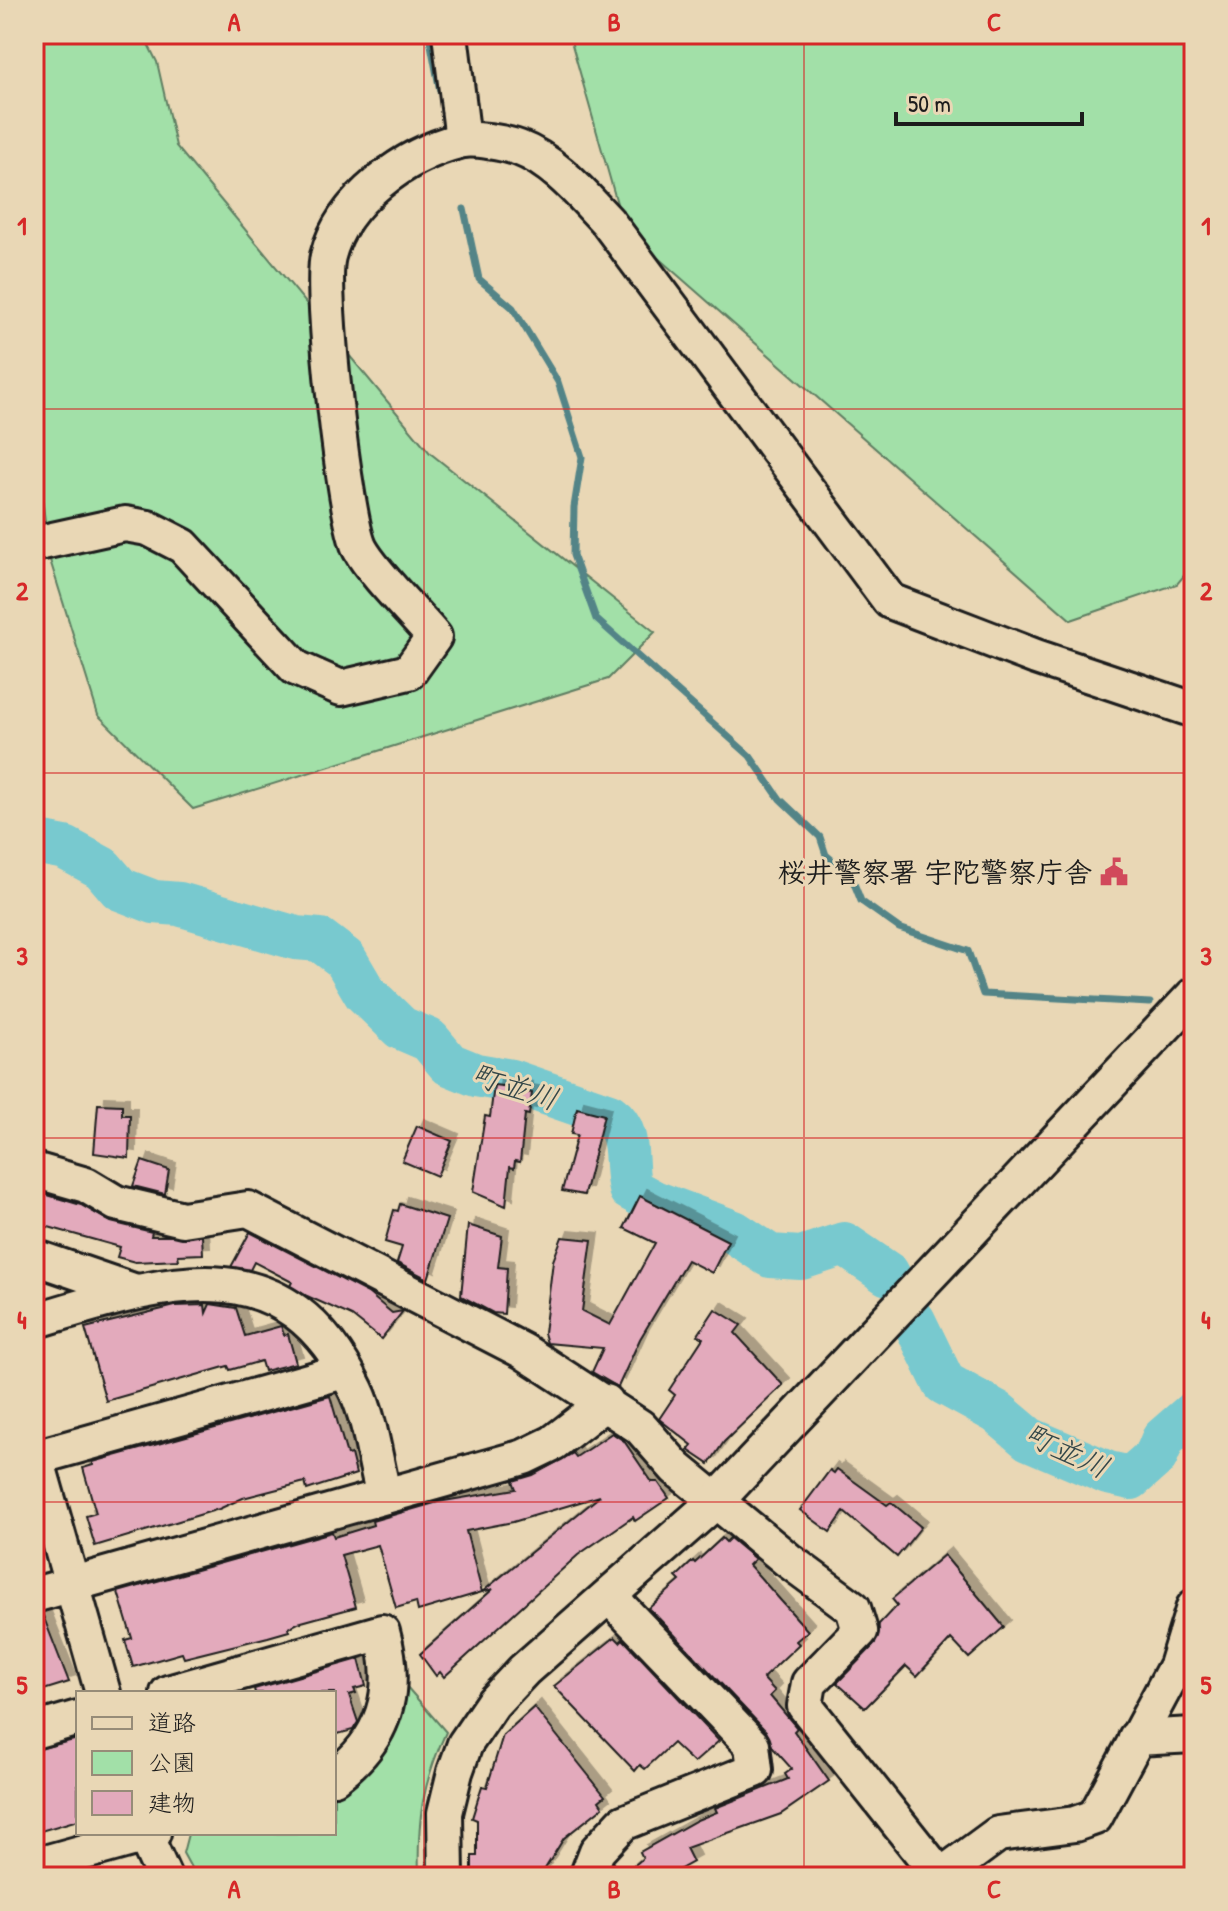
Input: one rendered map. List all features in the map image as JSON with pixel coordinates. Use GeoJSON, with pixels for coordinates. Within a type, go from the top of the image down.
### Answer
{"type":"FeatureCollection","features":[{"type":"Feature","properties":{"kind":"street"},"geometry":{"type":"LineString","coordinates":[[450,34],[463,140]]}},
{"type":"Feature","properties":{"kind":"street"},"geometry":{"type":"LineString","coordinates":[[34,544],[125,524],[148,528],[183,546],[296,668],[341,688],[409,672],[434,637],[360,548],[338,427],[330,341],[327,256],[348,216],[384,176],[463,140],[520,148],[569,181],[607,221],[890,601],[1036,657],[1194,710]]}},
{"type":"Feature","properties":{"kind":"street"},"geometry":{"type":"LineString","coordinates":[[446,1877],[445,1813],[465,1744],[493,1703],[524,1670],[717,1500],[1194,995]]}},
{"type":"Feature","properties":{"kind":"street"},"geometry":{"type":"LineString","coordinates":[[34,1170],[86,1185],[116,1203],[183,1219],[248,1209],[523,1351],[606,1402],[640,1427],[676,1468],[788,1560],[853,1608],[860,1631],[809,1683],[805,1706],[941,1876],[998,1834],[1075,1824],[1095,1817],[1176,1666],[1194,1607]]}},
{"type":"Feature","properties":{"kind":"street"},"geometry":{"type":"LineString","coordinates":[[34,1257],[133,1291]]}},
{"type":"Feature","properties":{"kind":"street"},"geometry":{"type":"LineString","coordinates":[[34,1321],[133,1291],[192,1282],[223,1283],[257,1291],[295,1311],[325,1340],[357,1392],[384,1496]]}},
{"type":"Feature","properties":{"kind":"street"},"geometry":{"type":"LineString","coordinates":[[102,1691],[35,1458],[344,1371]]}},
{"type":"Feature","properties":{"kind":"street"},"geometry":{"type":"LineString","coordinates":[[34,1595],[524,1457],[553,1443],[606,1402]]}},
{"type":"Feature","properties":{"kind":"street"},"geometry":{"type":"LineString","coordinates":[[587,1877],[597,1851],[623,1823],[755,1770],[752,1745],[610,1597]]}},
{"type":"Feature","properties":{"kind":"street"},"geometry":{"type":"LineString","coordinates":[[175,1691],[382,1632],[388,1656],[389,1684],[381,1722],[372,1742],[336,1775]]}},
{"type":"Feature","properties":{"kind":"street"},"geometry":{"type":"LineString","coordinates":[[34,1731],[76,1719]]}},
{"type":"Feature","properties":{"kind":"street"},"geometry":{"type":"LineString","coordinates":[[1136,1738],[1194,1735]]}},
{"type":"Feature","properties":{"kind":"street"},"geometry":{"type":"LineString","coordinates":[[34,1866],[143,1835]]}},
{"type":"Feature","properties":{"kind":"street"},"geometry":{"type":"LineString","coordinates":[[147,1835],[164,1877]]}},
{"type":"Feature","properties":{"kind":"green space"},"geometry":{"type":"Polygon","coordinates":[[[34,34],[143,34],[157,62],[176,146],[430,453],[655,632],[608,679],[193,809],[98,715],[50,560],[38,466],[34,462],[34,34]]]}},
{"type":"Feature","properties":{"kind":"green space"},"geometry":{"type":"Polygon","coordinates":[[[569,34],[1194,34],[1194,564],[1177,584],[1071,620],[624,228],[569,34]]]}},
{"type":"Feature","properties":{"kind":"green space"},"geometry":{"type":"Polygon","coordinates":[[[400,1679],[446,1732],[426,1786],[419,1838],[419,1877],[196,1877],[183,1853],[188,1835],[336,1835],[336,1788],[400,1679]]]}},
{"type":"Feature","properties":{"kind":"building"},"geometry":{"type":"Polygon","coordinates":[[[494,1085],[526,1089],[526,1092],[532,1093],[529,1115],[525,1114],[520,1162],[515,1161],[514,1168],[510,1167],[506,1206],[473,1192],[485,1116],[490,1117],[494,1085]]]}},
{"type":"Feature","properties":{"kind":"building"},"geometry":{"type":"Polygon","coordinates":[[[98,1104],[122,1105],[122,1115],[130,1115],[129,1158],[94,1153],[98,1104]]]}},
{"type":"Feature","properties":{"kind":"building"},"geometry":{"type":"Polygon","coordinates":[[[577,1108],[604,1115],[584,1195],[562,1191],[577,1135],[571,1134],[577,1108]]]}},
{"type":"Feature","properties":{"kind":"building"},"geometry":{"type":"Polygon","coordinates":[[[417,1126],[452,1141],[437,1176],[402,1161],[417,1126]]]}},
{"type":"Feature","properties":{"kind":"building"},"geometry":{"type":"Polygon","coordinates":[[[142,1161],[169,1170],[165,1194],[133,1186],[142,1161]]]}},
{"type":"Feature","properties":{"kind":"building"},"geometry":{"type":"Polygon","coordinates":[[[34,1191],[81,1205],[111,1222],[152,1232],[151,1236],[202,1236],[203,1254],[178,1255],[179,1260],[135,1262],[117,1257],[120,1247],[34,1223],[34,1191]]]}},
{"type":"Feature","properties":{"kind":"building"},"geometry":{"type":"Polygon","coordinates":[[[640,1196],[728,1241],[712,1273],[687,1260],[640,1339],[618,1387],[592,1372],[603,1348],[547,1343],[544,1333],[553,1261],[562,1237],[592,1240],[582,1311],[610,1325],[655,1243],[624,1228],[640,1196]]]}},
{"type":"Feature","properties":{"kind":"building"},"geometry":{"type":"Polygon","coordinates":[[[400,1204],[447,1219],[428,1279],[397,1263],[402,1247],[385,1242],[394,1210],[398,1211],[400,1204]]]}},
{"type":"Feature","properties":{"kind":"building"},"geometry":{"type":"Polygon","coordinates":[[[468,1225],[502,1236],[498,1267],[507,1268],[504,1314],[493,1313],[461,1296],[468,1225]]]}},
{"type":"Feature","properties":{"kind":"building"},"geometry":{"type":"Polygon","coordinates":[[[250,1232],[368,1293],[392,1313],[403,1311],[381,1339],[352,1316],[307,1296],[290,1286],[292,1282],[254,1262],[250,1270],[231,1267],[250,1232]]]}},
{"type":"Feature","properties":{"kind":"building"},"geometry":{"type":"Polygon","coordinates":[[[210,1304],[236,1308],[245,1336],[281,1326],[284,1335],[288,1334],[296,1363],[264,1371],[261,1361],[230,1370],[228,1366],[106,1401],[85,1328],[175,1306],[205,1305],[206,1313],[210,1304]]]}},
{"type":"Feature","properties":{"kind":"building"},"geometry":{"type":"Polygon","coordinates":[[[715,1309],[741,1325],[735,1333],[783,1385],[724,1442],[709,1464],[688,1450],[692,1445],[659,1419],[675,1395],[669,1390],[703,1338],[698,1335],[715,1309]]]}},
{"type":"Feature","properties":{"kind":"building"},"geometry":{"type":"Polygon","coordinates":[[[330,1396],[347,1455],[351,1454],[356,1474],[307,1490],[305,1482],[243,1498],[219,1509],[95,1546],[86,1516],[96,1513],[83,1468],[93,1465],[93,1462],[330,1396]]]}},
{"type":"Feature","properties":{"kind":"building"},"geometry":{"type":"Polygon","coordinates":[[[612,1433],[624,1441],[652,1482],[658,1482],[669,1498],[635,1521],[633,1517],[578,1555],[444,1677],[440,1672],[436,1676],[420,1654],[493,1589],[418,1611],[416,1602],[396,1608],[378,1545],[341,1555],[356,1607],[298,1623],[288,1628],[289,1631],[268,1637],[184,1658],[182,1653],[133,1667],[125,1640],[132,1638],[118,1592],[332,1532],[334,1537],[373,1525],[372,1521],[438,1502],[516,1489],[513,1481],[533,1475],[573,1453],[576,1457],[612,1433]],[[600,1496],[513,1522],[466,1531],[482,1592],[600,1496]]]}},
{"type":"Feature","properties":{"kind":"building"},"geometry":{"type":"Polygon","coordinates":[[[837,1469],[887,1505],[891,1502],[921,1527],[897,1557],[844,1512],[830,1532],[800,1510],[830,1470],[834,1473],[837,1469]]]}},
{"type":"Feature","properties":{"kind":"building"},"geometry":{"type":"Polygon","coordinates":[[[722,1538],[726,1542],[730,1538],[755,1559],[749,1565],[808,1631],[796,1641],[799,1644],[763,1678],[775,1691],[770,1696],[797,1728],[794,1731],[829,1781],[781,1814],[686,1848],[693,1862],[666,1877],[621,1877],[643,1858],[640,1852],[717,1812],[715,1808],[788,1779],[785,1774],[792,1769],[773,1748],[766,1731],[649,1608],[680,1581],[676,1577],[722,1538]]]}},
{"type":"Feature","properties":{"kind":"building"},"geometry":{"type":"Polygon","coordinates":[[[944,1555],[1004,1627],[969,1658],[951,1639],[917,1676],[906,1666],[865,1708],[837,1683],[875,1644],[879,1624],[897,1605],[892,1599],[944,1555]]]}},
{"type":"Feature","properties":{"kind":"building"},"geometry":{"type":"Polygon","coordinates":[[[42,1613],[69,1682],[34,1693],[34,1614],[42,1613]]]}},
{"type":"Feature","properties":{"kind":"building"},"geometry":{"type":"Polygon","coordinates":[[[615,1637],[620,1642],[623,1639],[719,1741],[694,1763],[673,1743],[645,1769],[640,1765],[635,1771],[554,1686],[615,1637]]]}},
{"type":"Feature","properties":{"kind":"building"},"geometry":{"type":"Polygon","coordinates":[[[359,1659],[366,1686],[354,1689],[356,1693],[349,1695],[358,1722],[353,1730],[336,1734],[336,1691],[254,1689],[359,1659]]]}},
{"type":"Feature","properties":{"kind":"building"},"geometry":{"type":"Polygon","coordinates":[[[534,1707],[605,1796],[599,1801],[603,1807],[564,1838],[540,1877],[472,1877],[472,1856],[477,1856],[477,1820],[472,1818],[482,1786],[487,1787],[503,1735],[534,1707]]]}},
{"type":"Feature","properties":{"kind":"building"},"geometry":{"type":"Polygon","coordinates":[[[76,1740],[76,1821],[34,1833],[34,1750],[76,1740]]]}},
{"type":"Feature","properties":{"kind":"waterway"},"geometry":{"type":"LineString","coordinates":[[429,34],[440,91]]}},
{"type":"Feature","properties":{"kind":"waterway"},"geometry":{"type":"LineString","coordinates":[[464,209],[479,279],[513,308],[558,382],[582,457],[574,507],[573,555],[596,619],[750,756],[780,799],[820,837],[826,855],[851,876],[861,901],[899,928],[968,951],[983,994],[1150,1003]]}},
{"type":"Feature","properties":{"kind":"waterway","name":"町並川"},"geometry":{"type":"LineString","coordinates":[[34,842],[65,848],[102,868],[120,889],[154,902],[179,904],[296,938],[320,940],[345,959],[365,993],[401,1028],[429,1040],[449,1064],[476,1075],[511,1081],[609,1115],[617,1122],[624,1139],[630,1189],[654,1202],[734,1232],[770,1256],[801,1258],[844,1244],[888,1274]]}},
{"type":"Feature","properties":{"kind":"waterway","name":"町並川"},"geometry":{"type":"LineString","coordinates":[[914,1321],[944,1383],[997,1412],[1029,1439],[1108,1473],[1131,1478],[1156,1456],[1163,1439],[1194,1412]]}},
{"type":"Feature","properties":{"kind":"place","name":"桜井警察署 宇陀警察庁舎"},"geometry":{"type":"Point","coordinates":[1114,872]}}]}
